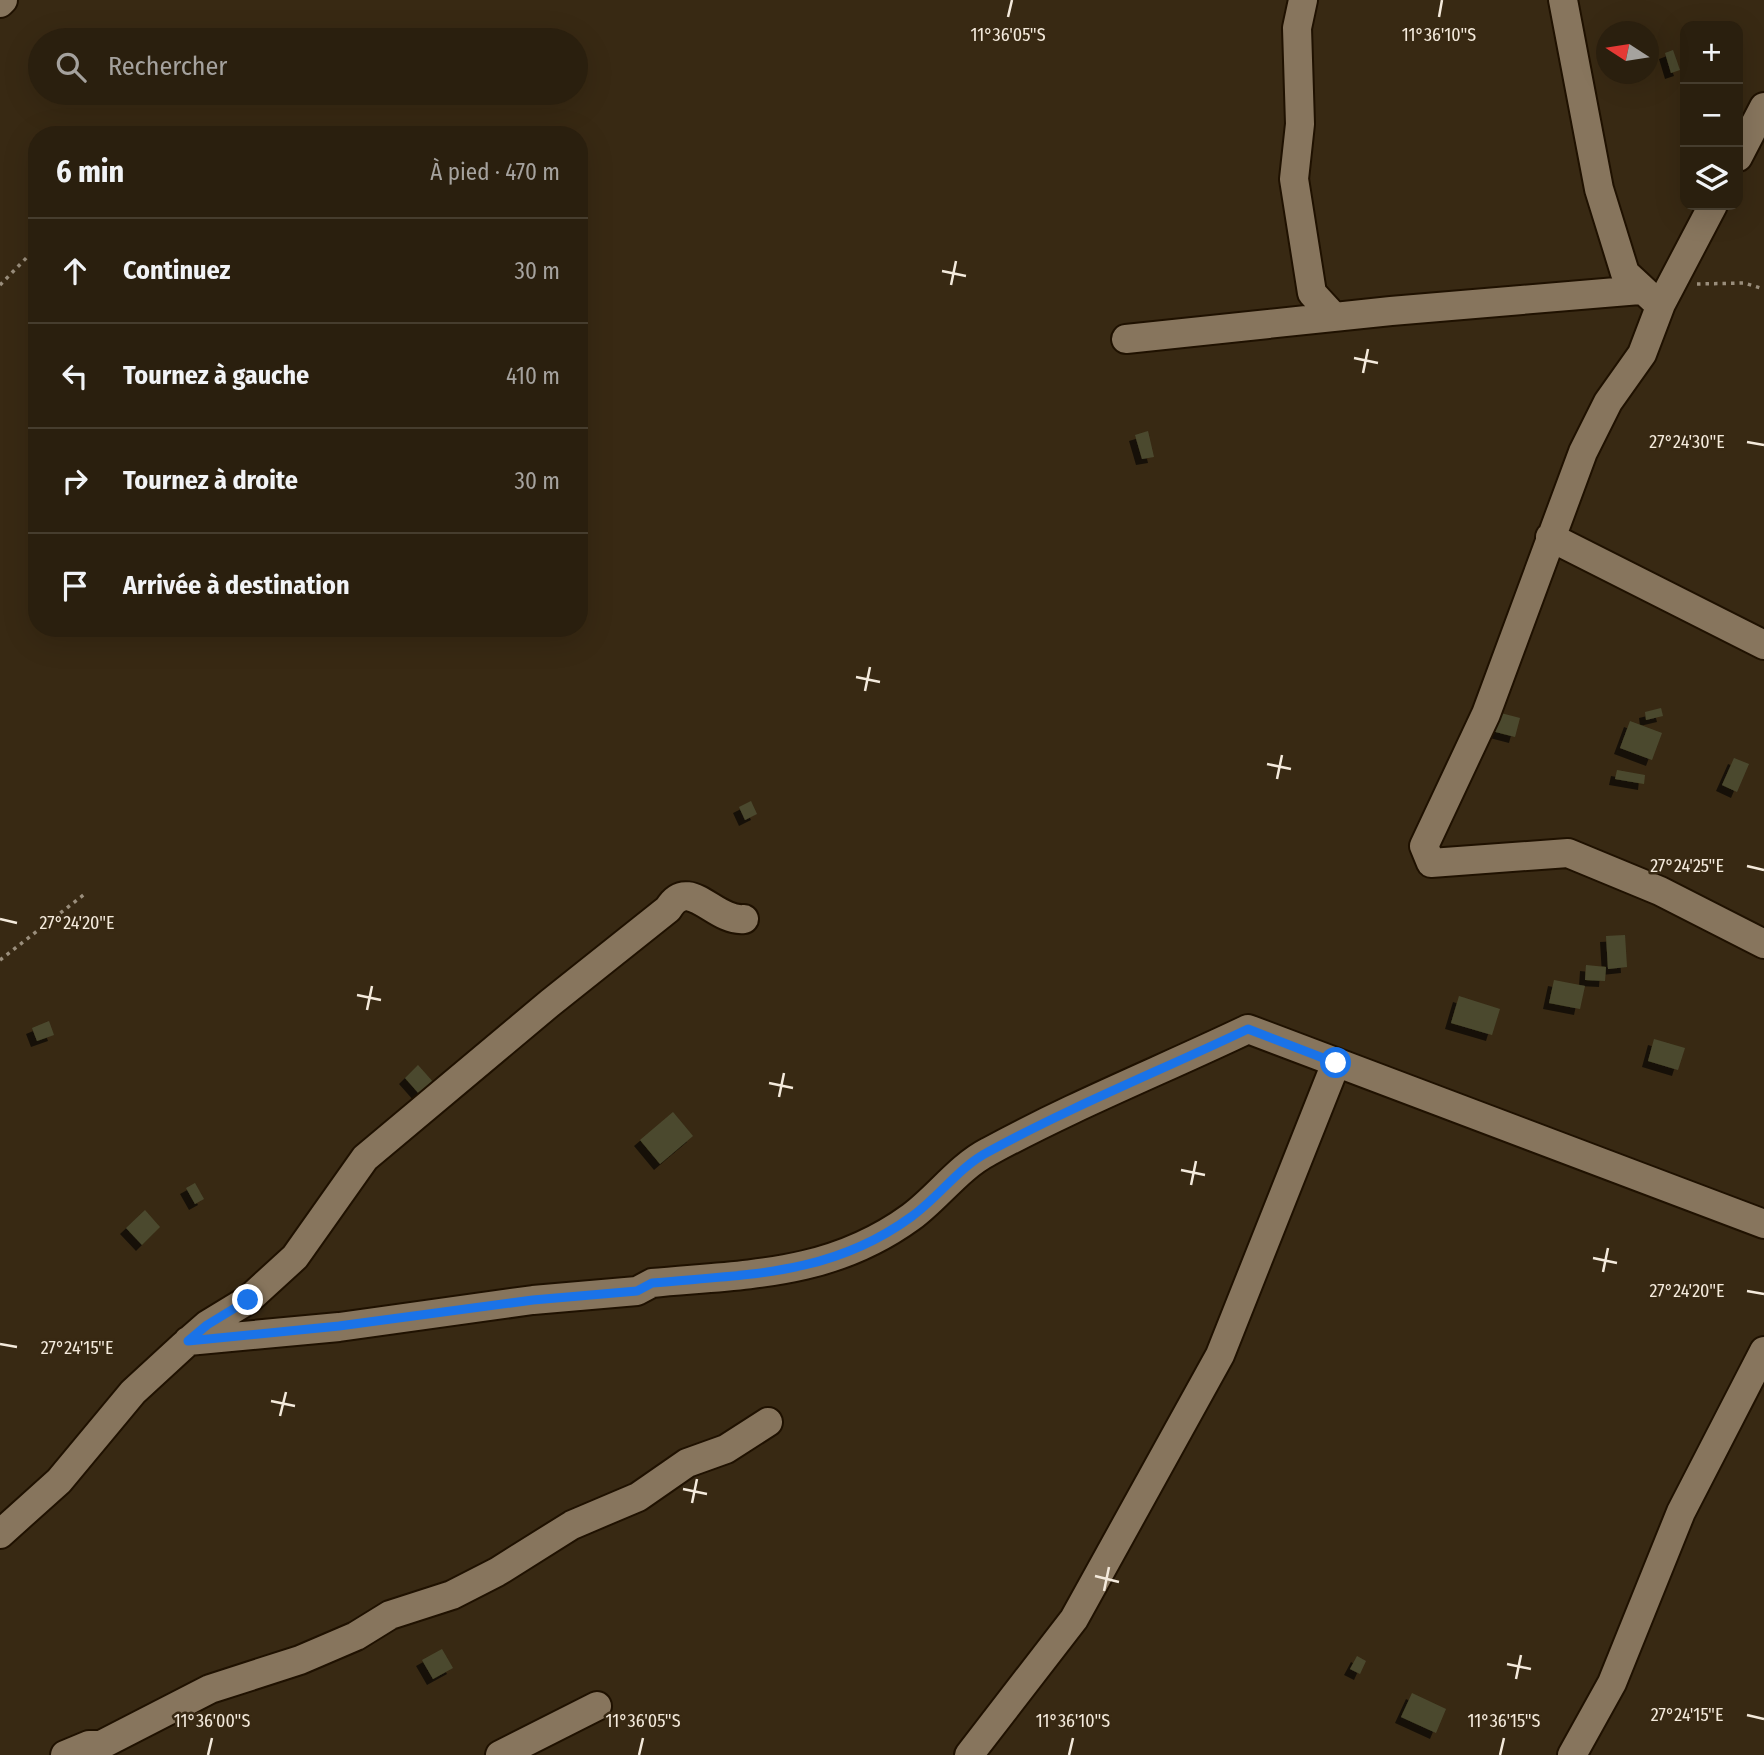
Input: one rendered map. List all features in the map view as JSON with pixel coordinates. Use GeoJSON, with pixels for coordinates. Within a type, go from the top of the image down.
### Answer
{"type":"FeatureCollection","features":[{"type":"Feature","properties":{"kind":"street"},"geometry":{"type":"LineString","coordinates":[[1303,0],[1297,28],[1300,124],[1294,179],[1312,293],[1334,317]]}},
{"type":"Feature","properties":{"kind":"street"},"geometry":{"type":"LineString","coordinates":[[1563,0],[1599,189],[1625,273],[1657,293]]}},
{"type":"Feature","properties":{"kind":"street"},"geometry":{"type":"LineString","coordinates":[[1743,147],[1764,107]]}},
{"type":"Feature","properties":{"kind":"street"},"geometry":{"type":"LineString","coordinates":[[1710,210],[1657,293],[1642,354],[1608,402],[1583,452],[1494,696],[1470,754],[1424,846],[1431,863],[1568,853],[1660,891],[1764,944]]}},
{"type":"Feature","properties":{"kind":"street"},"geometry":{"type":"LineString","coordinates":[[1126,339],[1334,317],[1657,293]]}},
{"type":"Feature","properties":{"kind":"street"},"geometry":{"type":"LineString","coordinates":[[1550,537],[1764,645]]}},
{"type":"Feature","properties":{"kind":"street"},"geometry":{"type":"LineString","coordinates":[[0,1534],[59,1481],[133,1392],[207,1325],[248,1300],[295,1257],[365,1158],[550,1003],[668,909],[673,900],[684,895],[697,898],[722,916],[732,920],[744,919]]}},
{"type":"Feature","properties":{"kind":"street"},"geometry":{"type":"LineString","coordinates":[[188,1341],[339,1326],[533,1300],[637,1291],[652,1283],[764,1275],[822,1263],[875,1241],[913,1216],[985,1153],[1248,1029],[1764,1224]]}},
{"type":"Feature","properties":{"kind":"street"},"geometry":{"type":"LineString","coordinates":[[969,1755],[1074,1619],[1220,1355],[1336,1063]]}},
{"type":"Feature","properties":{"kind":"street"},"geometry":{"type":"LineString","coordinates":[[1572,1755],[1612,1683],[1681,1512],[1764,1351]]}},
{"type":"Feature","properties":{"kind":"street"},"geometry":{"type":"LineString","coordinates":[[65,1755],[89,1745],[101,1745],[210,1689],[300,1660],[356,1636],[390,1615],[452,1595],[497,1572],[572,1525],[638,1497],[687,1463],[726,1448],[768,1422]]}},
{"type":"Feature","properties":{"kind":"street"},"geometry":{"type":"LineString","coordinates":[[500,1755],[597,1706]]}},
{"type":"Feature","properties":{"kind":"path"},"geometry":{"type":"LineString","coordinates":[[0,285],[28,256]]}},
{"type":"Feature","properties":{"kind":"path"},"geometry":{"type":"LineString","coordinates":[[1657,293],[1726,282],[1764,289]]}},
{"type":"Feature","properties":{"kind":"path"},"geometry":{"type":"LineString","coordinates":[[0,960],[86,893]]}},
{"type":"Feature","properties":{"kind":"building"},"geometry":{"type":"Polygon","coordinates":[[[1673,50],[1680,70],[1671,73],[1665,53],[1673,50]]]}},
{"type":"Feature","properties":{"kind":"building"},"geometry":{"type":"Polygon","coordinates":[[[1148,431],[1154,457],[1142,459],[1135,435],[1148,431]]]}},
{"type":"Feature","properties":{"kind":"building"},"geometry":{"type":"Polygon","coordinates":[[[1661,708],[1663,716],[1646,720],[1645,712],[1661,708]]]}},
{"type":"Feature","properties":{"kind":"building"},"geometry":{"type":"Polygon","coordinates":[[[1493,711],[1520,718],[1515,737],[1488,730],[1493,711]]]}},
{"type":"Feature","properties":{"kind":"building"},"geometry":{"type":"Polygon","coordinates":[[[1630,721],[1662,733],[1652,760],[1620,748],[1630,721]]]}},
{"type":"Feature","properties":{"kind":"building"},"geometry":{"type":"Polygon","coordinates":[[[1734,758],[1749,764],[1737,792],[1722,785],[1734,758]]]}},
{"type":"Feature","properties":{"kind":"building"},"geometry":{"type":"Polygon","coordinates":[[[1617,770],[1645,775],[1644,784],[1615,779],[1617,770]]]}},
{"type":"Feature","properties":{"kind":"building"},"geometry":{"type":"Polygon","coordinates":[[[751,801],[757,814],[745,820],[739,807],[751,801]]]}},
{"type":"Feature","properties":{"kind":"building"},"geometry":{"type":"Polygon","coordinates":[[[1625,935],[1627,967],[1608,969],[1606,936],[1625,935]]]}},
{"type":"Feature","properties":{"kind":"building"},"geometry":{"type":"Polygon","coordinates":[[[1586,965],[1606,967],[1605,981],[1585,980],[1586,965]]]}},
{"type":"Feature","properties":{"kind":"building"},"geometry":{"type":"Polygon","coordinates":[[[1554,980],[1585,986],[1580,1009],[1549,1003],[1554,980]]]}},
{"type":"Feature","properties":{"kind":"building"},"geometry":{"type":"Polygon","coordinates":[[[1459,996],[1500,1009],[1492,1035],[1451,1023],[1459,996]]]}},
{"type":"Feature","properties":{"kind":"building"},"geometry":{"type":"Polygon","coordinates":[[[49,1021],[54,1035],[37,1041],[32,1028],[49,1021]]]}},
{"type":"Feature","properties":{"kind":"building"},"geometry":{"type":"Polygon","coordinates":[[[1654,1039],[1685,1048],[1678,1070],[1648,1061],[1654,1039]]]}},
{"type":"Feature","properties":{"kind":"building"},"geometry":{"type":"Polygon","coordinates":[[[418,1065],[434,1083],[420,1095],[405,1078],[418,1065]]]}},
{"type":"Feature","properties":{"kind":"building"},"geometry":{"type":"Polygon","coordinates":[[[673,1112],[693,1136],[660,1164],[640,1140],[673,1112]]]}},
{"type":"Feature","properties":{"kind":"building"},"geometry":{"type":"Polygon","coordinates":[[[195,1183],[204,1199],[195,1204],[186,1188],[195,1183]]]}},
{"type":"Feature","properties":{"kind":"building"},"geometry":{"type":"Polygon","coordinates":[[[145,1210],[160,1227],[142,1245],[126,1228],[145,1210]]]}},
{"type":"Feature","properties":{"kind":"building"},"geometry":{"type":"Polygon","coordinates":[[[442,1649],[453,1668],[433,1679],[422,1660],[442,1649]]]}},
{"type":"Feature","properties":{"kind":"building"},"geometry":{"type":"Polygon","coordinates":[[[1357,1656],[1366,1661],[1360,1674],[1350,1669],[1357,1656]]]}},
{"type":"Feature","properties":{"kind":"building"},"geometry":{"type":"Polygon","coordinates":[[[1412,1693],[1446,1709],[1436,1733],[1401,1717],[1412,1693]]]}},
{"type":"Feature","properties":{"kind":"route"},"geometry":{"type":"LineString","coordinates":[[248,1300],[207,1325],[188,1341],[339,1326],[593,1293],[637,1291],[652,1283],[764,1275],[822,1263],[875,1241],[913,1216],[985,1153],[1248,1029],[1336,1063]]}}]}
